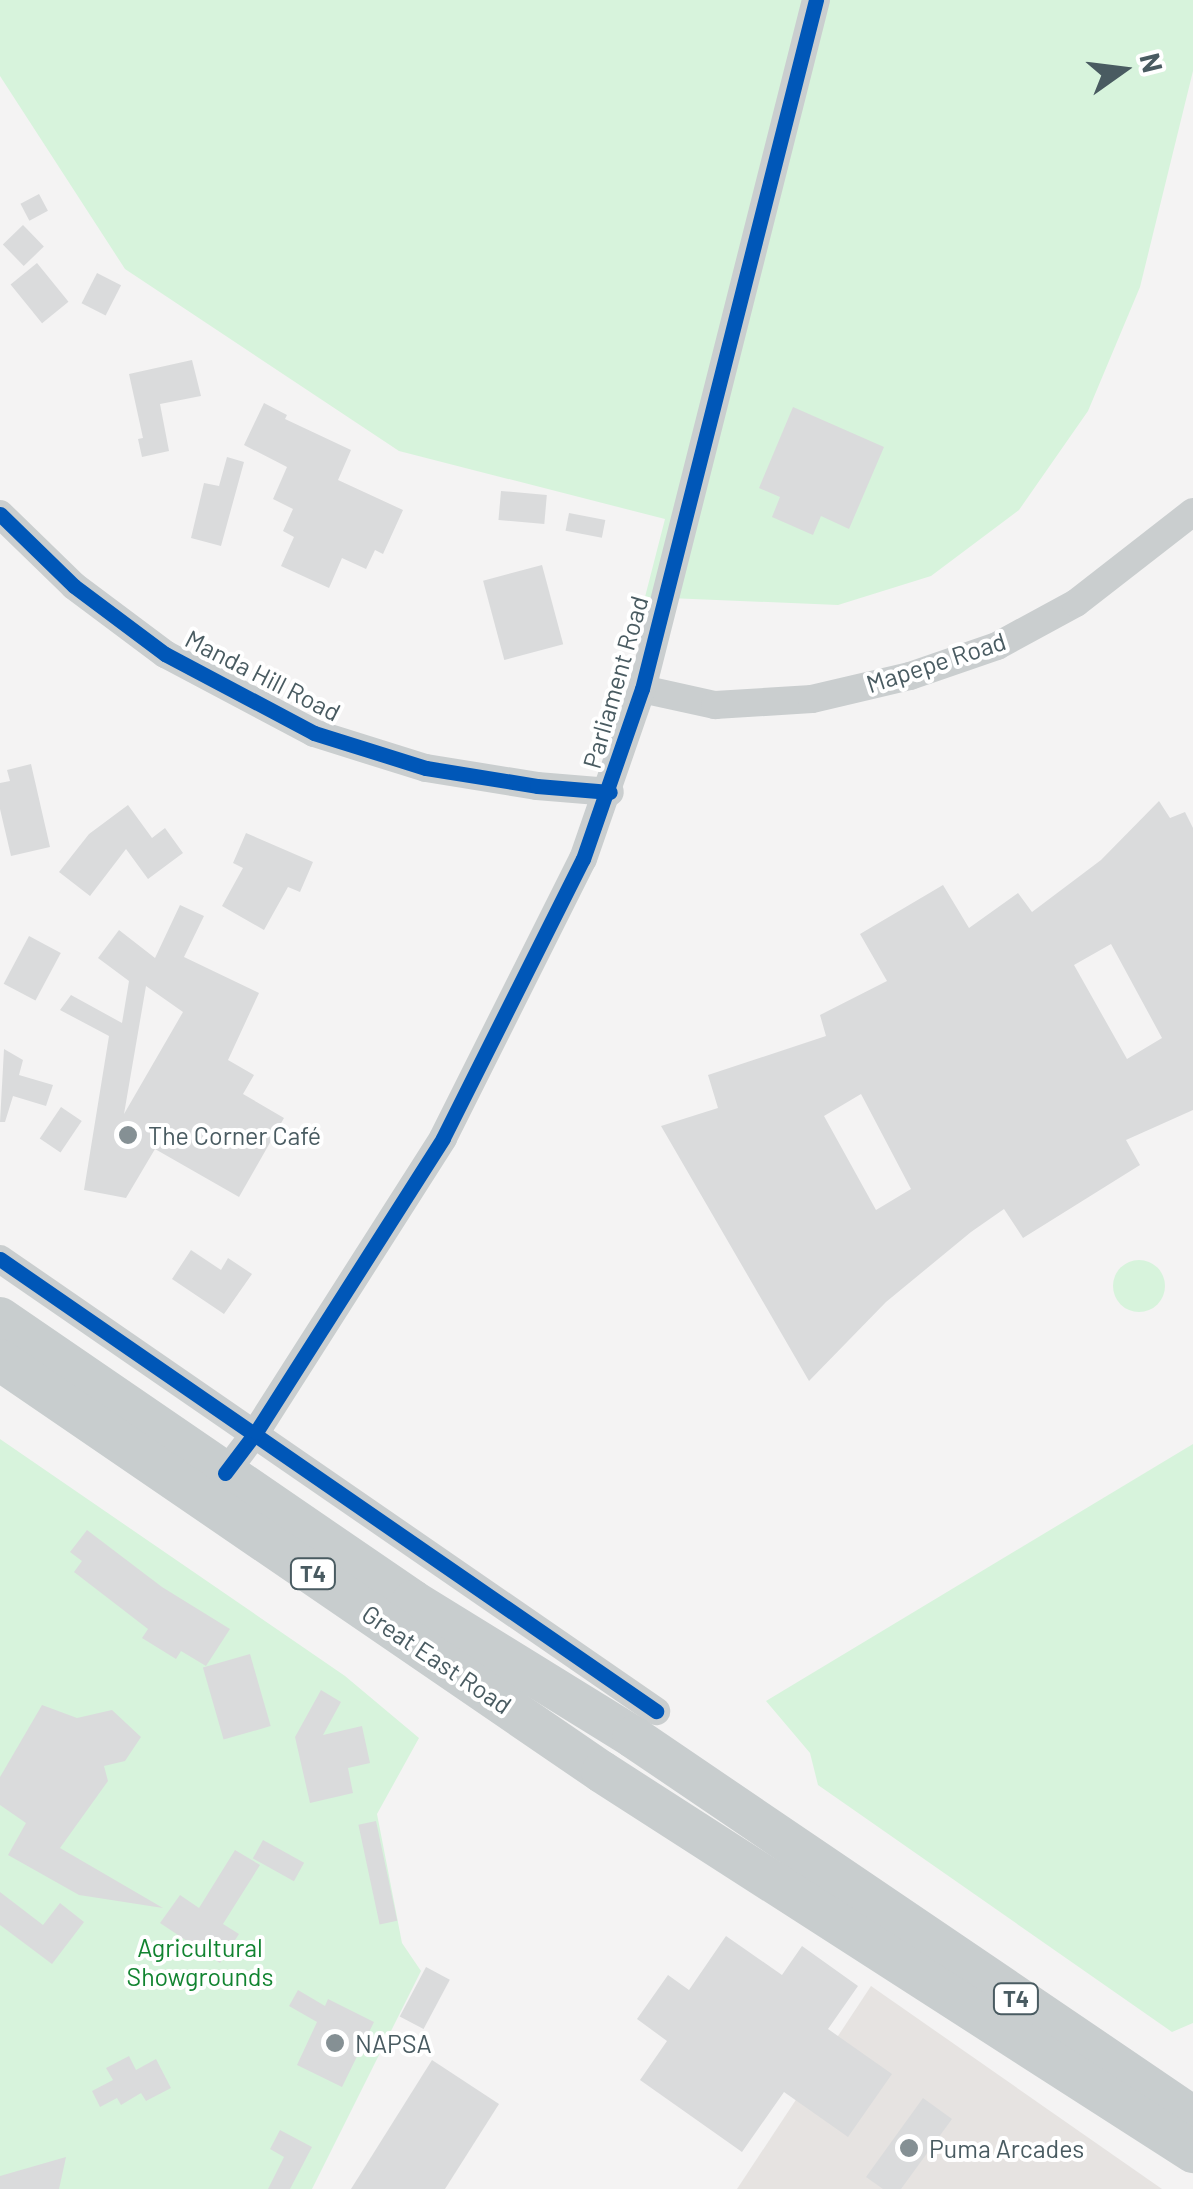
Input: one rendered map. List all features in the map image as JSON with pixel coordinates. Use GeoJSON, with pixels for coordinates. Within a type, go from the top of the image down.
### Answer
{"type":"FeatureCollection","features":[{"type":"Feature","properties":{"kind":"main road","name":"Great East Road"},"geometry":{"type":"LineString","coordinates":[[0,1318],[413,1601],[633,1737],[1193,2118]]}},
{"type":"Feature","properties":{"kind":"main road","name":"Great East Road"},"geometry":{"type":"LineString","coordinates":[[0,1360],[602,1772],[1193,2152]]}},
{"type":"Feature","properties":{"kind":"main road","name":"Great East Road"},"geometry":{"type":"LineString","coordinates":[[729,1804],[767,1818],[1004,1960],[1193,2090]]}},
{"type":"Feature","properties":{"kind":"main road","name":"Great East Road"},"geometry":{"type":"LineString","coordinates":[[779,1886],[799,1914],[1193,2182]]}},
{"type":"Feature","properties":{"kind":"street","name":"Parliament Road"},"geometry":{"type":"LineString","coordinates":[[225,1472],[256,1432],[443,1138],[545,939],[610,792],[642,688],[816,0]]}},
{"type":"Feature","properties":{"kind":"street","name":"Mapepe Road"},"geometry":{"type":"LineString","coordinates":[[642,688],[714,705],[812,698],[910,676],[997,646],[1076,603],[1193,512]]}},
{"type":"Feature","properties":{"kind":"street","name":"Manda Hill Road"},"geometry":{"type":"LineString","coordinates":[[0,514],[74,586],[165,654],[314,733],[426,768],[537,786],[610,792]]}},
{"type":"Feature","properties":{"kind":"street"},"geometry":{"type":"LineString","coordinates":[[0,1259],[656,1711]]}},
{"type":"Feature","properties":{"kind":"shaded area"},"geometry":{"type":"Polygon","coordinates":[[[871,1986],[1162,2189],[737,2189],[871,1986]]]}},
{"type":"Feature","properties":{"kind":"green space"},"geometry":{"type":"Polygon","coordinates":[[[0,0],[1193,0],[1193,71],[1140,287],[1088,411],[1019,510],[931,576],[838,605],[645,597],[665,519],[399,451],[125,269],[0,76],[0,0]]]}},
{"type":"Feature","properties":{"kind":"green space"},"geometry":{"type":"Polygon","coordinates":[[[1139,1260],[1157,1268],[1165,1286],[1157,1304],[1139,1312],[1121,1304],[1113,1286],[1121,1268],[1139,1260]]]}},
{"type":"Feature","properties":{"kind":"green space","name":"Agricultural Showgrounds"},"geometry":{"type":"Polygon","coordinates":[[[0,1439],[345,1676],[419,1738],[377,1814],[402,1943],[421,1971],[312,2189],[0,2189],[0,1439]]]}},
{"type":"Feature","properties":{"kind":"green space"},"geometry":{"type":"Polygon","coordinates":[[[1193,1444],[1193,2023],[1172,2032],[818,1785],[810,1753],[766,1701],[1193,1444]]]}},
{"type":"Feature","properties":{"kind":"building"},"geometry":{"type":"Polygon","coordinates":[[[39,194],[48,211],[29,221],[20,204],[39,194]]]}},
{"type":"Feature","properties":{"kind":"building"},"geometry":{"type":"Polygon","coordinates":[[[23,225],[44,247],[24,266],[3,244],[23,225]]]}},
{"type":"Feature","properties":{"kind":"building"},"geometry":{"type":"Polygon","coordinates":[[[37,263],[68,302],[42,323],[11,284],[37,263]]]}},
{"type":"Feature","properties":{"kind":"building"},"geometry":{"type":"Polygon","coordinates":[[[97,273],[121,285],[106,316],[82,303],[97,273]]]}},
{"type":"Feature","properties":{"kind":"building"},"geometry":{"type":"Polygon","coordinates":[[[192,360],[201,396],[160,404],[169,451],[142,457],[138,439],[143,438],[129,374],[192,360]]]}},
{"type":"Feature","properties":{"kind":"building"},"geometry":{"type":"Polygon","coordinates":[[[264,403],[287,415],[285,419],[351,450],[338,480],[403,510],[383,554],[375,550],[366,569],[342,558],[329,588],[281,566],[294,537],[283,531],[293,509],[273,499],[287,467],[244,445],[264,403]]]}},
{"type":"Feature","properties":{"kind":"building"},"geometry":{"type":"Polygon","coordinates":[[[793,407],[884,447],[849,529],[821,516],[813,535],[772,517],[780,497],[759,488],[793,407]]]}},
{"type":"Feature","properties":{"kind":"building"},"geometry":{"type":"Polygon","coordinates":[[[227,457],[244,462],[221,546],[191,538],[204,483],[219,486],[227,457]]]}},
{"type":"Feature","properties":{"kind":"building"},"geometry":{"type":"Polygon","coordinates":[[[501,491],[547,495],[544,524],[498,520],[501,491]]]}},
{"type":"Feature","properties":{"kind":"building"},"geometry":{"type":"Polygon","coordinates":[[[569,513],[605,520],[602,538],[566,531],[569,513]]]}},
{"type":"Feature","properties":{"kind":"building"},"geometry":{"type":"Polygon","coordinates":[[[542,565],[563,644],[504,660],[483,581],[542,565]]]}},
{"type":"Feature","properties":{"kind":"building"},"geometry":{"type":"Polygon","coordinates":[[[31,764],[50,847],[11,856],[0,809],[0,783],[10,781],[7,770],[31,764]]]}},
{"type":"Feature","properties":{"kind":"building"},"geometry":{"type":"Polygon","coordinates":[[[1159,801],[1170,818],[1185,812],[1193,828],[1193,1110],[1126,1140],[1140,1165],[1023,1238],[1004,1209],[971,1232],[886,1302],[809,1381],[661,1126],[718,1108],[708,1075],[826,1036],[820,1015],[887,981],[860,934],[943,885],[969,928],[1018,893],[1032,912],[1101,860],[1159,801]],[[1111,944],[1074,965],[1127,1059],[1162,1038],[1111,944]],[[861,1094],[824,1116],[876,1210],[911,1189],[861,1094]]]}},
{"type":"Feature","properties":{"kind":"building"},"geometry":{"type":"Polygon","coordinates":[[[128,805],[152,838],[165,828],[183,853],[148,879],[126,849],[90,896],[59,872],[89,834],[128,805]]]}},
{"type":"Feature","properties":{"kind":"building"},"geometry":{"type":"Polygon","coordinates":[[[246,833],[313,862],[300,892],[288,887],[264,930],[222,906],[243,868],[233,863],[246,833]]]}},
{"type":"Feature","properties":{"kind":"building"},"geometry":{"type":"Polygon","coordinates":[[[180,905],[204,916],[184,957],[259,993],[228,1060],[254,1075],[243,1094],[284,1118],[239,1197],[155,1149],[126,1198],[84,1190],[109,1036],[60,1010],[71,995],[122,1023],[129,981],[98,958],[119,930],[155,958],[180,905]],[[146,986],[124,1114],[183,1012],[146,986]]]}},
{"type":"Feature","properties":{"kind":"building"},"geometry":{"type":"Polygon","coordinates":[[[29,936],[61,953],[35,1001],[4,984],[29,936]]]}},
{"type":"Feature","properties":{"kind":"building"},"geometry":{"type":"Polygon","coordinates":[[[4,1049],[23,1060],[19,1075],[53,1085],[46,1106],[13,1096],[5,1122],[0,1122],[4,1049]]]}},
{"type":"Feature","properties":{"kind":"building"},"geometry":{"type":"Polygon","coordinates":[[[61,1107],[82,1121],[60,1152],[40,1139],[61,1107]]]}},
{"type":"Feature","properties":{"kind":"building"},"geometry":{"type":"Polygon","coordinates":[[[191,1250],[221,1270],[228,1258],[252,1274],[224,1314],[172,1279],[191,1250]]]}},
{"type":"Feature","properties":{"kind":"building"},"geometry":{"type":"Polygon","coordinates":[[[87,1530],[162,1587],[230,1629],[206,1666],[181,1651],[176,1659],[142,1638],[148,1629],[74,1572],[82,1561],[70,1552],[87,1530]]]}},
{"type":"Feature","properties":{"kind":"building"},"geometry":{"type":"Polygon","coordinates":[[[250,1654],[271,1726],[224,1740],[203,1668],[250,1654]]]}},
{"type":"Feature","properties":{"kind":"building"},"geometry":{"type":"Polygon","coordinates":[[[321,1690],[341,1702],[323,1735],[362,1726],[370,1763],[348,1768],[353,1793],[310,1803],[295,1737],[321,1690]]]}},
{"type":"Feature","properties":{"kind":"building"},"geometry":{"type":"Polygon","coordinates":[[[42,1705],[77,1718],[112,1710],[141,1737],[125,1761],[104,1766],[108,1781],[60,1848],[163,1908],[79,1895],[8,1855],[26,1823],[0,1805],[0,1777],[42,1705]]]}},
{"type":"Feature","properties":{"kind":"building"},"geometry":{"type":"Polygon","coordinates":[[[376,1821],[397,1921],[380,1925],[358,1825],[376,1821]]]}},
{"type":"Feature","properties":{"kind":"building"},"geometry":{"type":"Polygon","coordinates":[[[263,1840],[304,1863],[294,1881],[253,1858],[263,1840]]]}},
{"type":"Feature","properties":{"kind":"building"},"geometry":{"type":"Polygon","coordinates":[[[235,1850],[260,1865],[223,1924],[239,1934],[220,1963],[160,1923],[180,1895],[199,1908],[235,1850]]]}},
{"type":"Feature","properties":{"kind":"building"},"geometry":{"type":"Polygon","coordinates":[[[0,1892],[43,1925],[60,1903],[84,1922],[52,1964],[0,1925],[0,1892]]]}},
{"type":"Feature","properties":{"kind":"building"},"geometry":{"type":"Polygon","coordinates":[[[726,1936],[782,1975],[802,1946],[858,1986],[828,2029],[892,2074],[848,2137],[784,2092],[742,2152],[640,2080],[667,2041],[637,2019],[668,1975],[689,1990],[726,1936]]]}},
{"type":"Feature","properties":{"kind":"building"},"geometry":{"type":"Polygon","coordinates":[[[426,1967],[450,1980],[424,2029],[400,2016],[426,1967]]]}},
{"type":"Feature","properties":{"kind":"building","name":"NAPSA"},"geometry":{"type":"Polygon","coordinates":[[[298,1990],[325,2006],[328,1999],[374,2022],[342,2087],[297,2065],[317,2022],[289,2006],[298,1990]]]}},
{"type":"Feature","properties":{"kind":"building"},"geometry":{"type":"Polygon","coordinates":[[[129,2056],[136,2070],[156,2059],[171,2088],[146,2101],[141,2093],[121,2105],[117,2098],[100,2107],[92,2091],[113,2080],[106,2068],[129,2056]]]}},
{"type":"Feature","properties":{"kind":"building"},"geometry":{"type":"Polygon","coordinates":[[[432,2060],[499,2104],[445,2189],[351,2189],[432,2060]]]}},
{"type":"Feature","properties":{"kind":"building","name":"Puma Arcades"},"geometry":{"type":"Polygon","coordinates":[[[923,2098],[952,2119],[901,2189],[883,2189],[866,2177],[923,2098]]]}},
{"type":"Feature","properties":{"kind":"building"},"geometry":{"type":"Polygon","coordinates":[[[280,2130],[312,2147],[290,2189],[268,2189],[284,2157],[270,2149],[280,2130]]]}},
{"type":"Feature","properties":{"kind":"building"},"geometry":{"type":"Polygon","coordinates":[[[66,2157],[59,2189],[0,2189],[0,2176],[66,2157]]]}},
{"type":"Feature","properties":{"kind":"cycle path"},"geometry":{"type":"LineString","coordinates":[[225,1473],[256,1432],[443,1138],[583,859],[642,689],[816,0]]}},
{"type":"Feature","properties":{"kind":"cycle path"},"geometry":{"type":"LineString","coordinates":[[0,514],[74,586],[165,654],[314,733],[426,768],[537,786],[610,792]]}},
{"type":"Feature","properties":{"kind":"cycle path"},"geometry":{"type":"LineString","coordinates":[[0,1259],[656,1711]]}},
{"type":"Feature","properties":{"kind":"place","name":"The Corner Café"},"geometry":{"type":"Point","coordinates":[128,1135]}},
{"type":"Feature","properties":{"kind":"place","name":"NAPSA"},"geometry":{"type":"Point","coordinates":[335,2043]}},
{"type":"Feature","properties":{"kind":"place","name":"Puma Arcades"},"geometry":{"type":"Point","coordinates":[909,2148]}}]}
